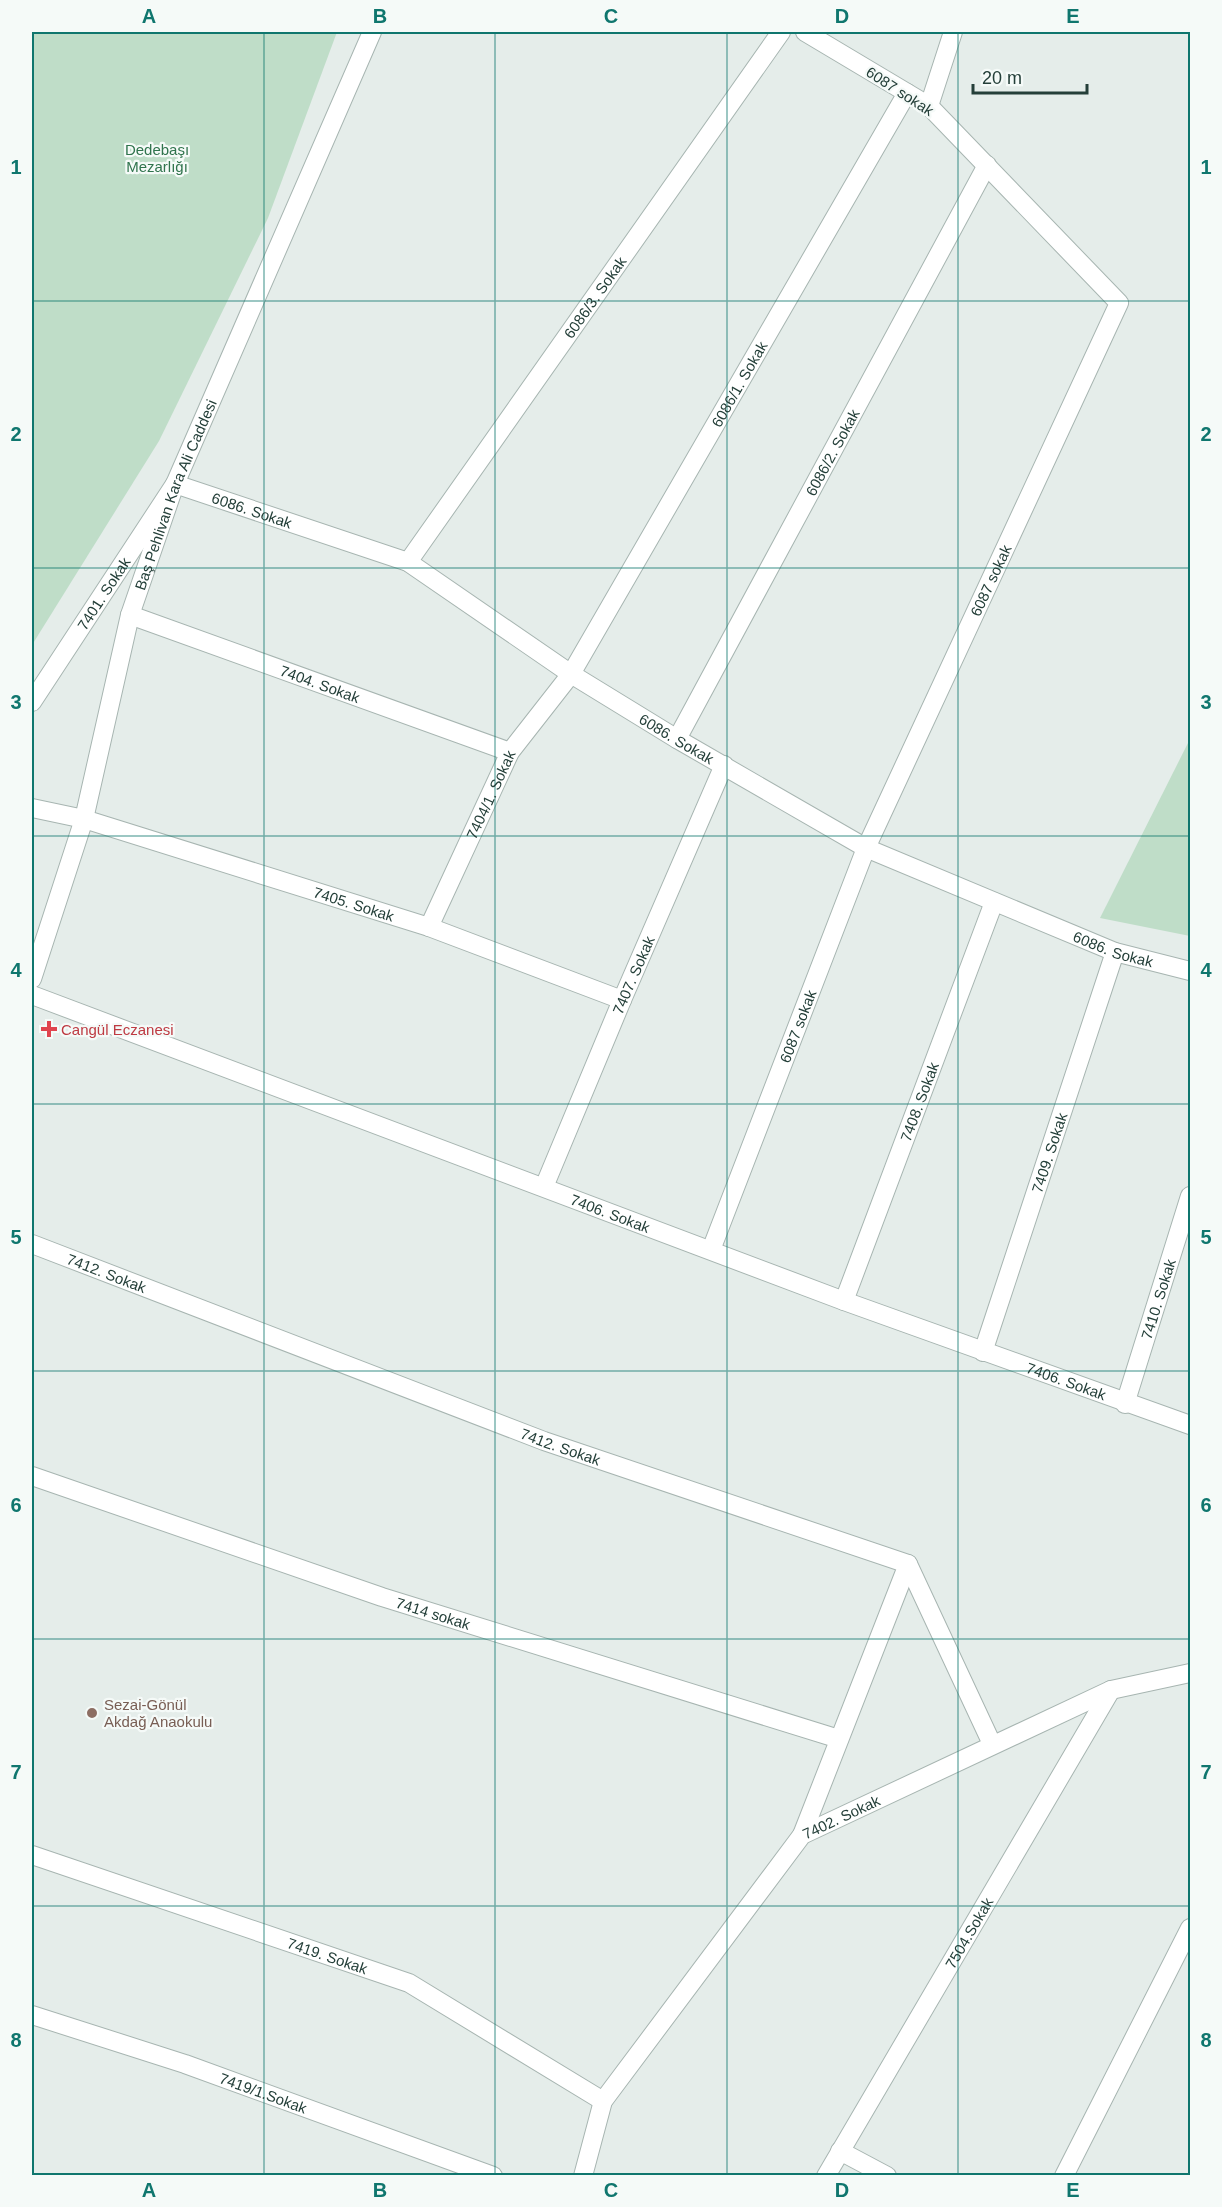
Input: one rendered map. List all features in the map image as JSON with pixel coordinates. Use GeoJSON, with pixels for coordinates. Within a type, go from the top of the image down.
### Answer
{"type":"FeatureCollection","features":[{"type":"Feature","properties":{"kind":"street","name":"Baş Pehlivan Kara Ali Caddesi"},"geometry":{"type":"LineString","coordinates":[[32,979],[84,819],[130,615],[175,484],[372,32]]}},
{"type":"Feature","properties":{"kind":"street","name":"6086/3. Sokak"},"geometry":{"type":"LineString","coordinates":[[408,562],[781,32]]}},
{"type":"Feature","properties":{"kind":"street","name":"6087 sokak"},"geometry":{"type":"LineString","coordinates":[[711,1250],[866,848],[1119,303],[929,106],[805,32]]}},
{"type":"Feature","properties":{"kind":"street"},"geometry":{"type":"LineString","coordinates":[[929,106],[953,32]]}},
{"type":"Feature","properties":{"kind":"street","name":"6086/1. Sokak"},"geometry":{"type":"LineString","coordinates":[[571,674],[907,93]]}},
{"type":"Feature","properties":{"kind":"street","name":"6086/2. Sokak"},"geometry":{"type":"LineString","coordinates":[[677,739],[987,165]]}},
{"type":"Feature","properties":{"kind":"street","name":"6086. Sokak"},"geometry":{"type":"LineString","coordinates":[[175,484],[408,562],[571,674],[677,739],[866,848],[1115,952],[1191,971]]}},
{"type":"Feature","properties":{"kind":"street","name":"7401. Sokak"},"geometry":{"type":"LineString","coordinates":[[32,702],[175,484]]}},
{"type":"Feature","properties":{"kind":"street","name":"7404. Sokak"},"geometry":{"type":"LineString","coordinates":[[130,615],[510,752]]}},
{"type":"Feature","properties":{"kind":"street","name":"7404/1. Sokak"},"geometry":{"type":"LineString","coordinates":[[429,927],[510,752],[571,674]]}},
{"type":"Feature","properties":{"kind":"street","name":"7407. Sokak"},"geometry":{"type":"LineString","coordinates":[[544,1187],[724,765]]}},
{"type":"Feature","properties":{"kind":"street","name":"7405. Sokak"},"geometry":{"type":"LineString","coordinates":[[32,808],[84,819],[429,927],[622,1000]]}},
{"type":"Feature","properties":{"kind":"street","name":"7408. Sokak"},"geometry":{"type":"LineString","coordinates":[[844,1301],[994,902]]}},
{"type":"Feature","properties":{"kind":"street","name":"7409. Sokak"},"geometry":{"type":"LineString","coordinates":[[983,1352],[1115,952]]}},
{"type":"Feature","properties":{"kind":"street","name":"7406. Sokak"},"geometry":{"type":"LineString","coordinates":[[32,995],[844,1301],[1125,1404],[1191,1425]]}},
{"type":"Feature","properties":{"kind":"street","name":"7410. Sokak"},"geometry":{"type":"LineString","coordinates":[[1125,1404],[1191,1196]]}},
{"type":"Feature","properties":{"kind":"street","name":"7412. Sokak"},"geometry":{"type":"LineString","coordinates":[[32,1244],[544,1442],[908,1564]]}},
{"type":"Feature","properties":{"kind":"street","name":"7414 sokak"},"geometry":{"type":"LineString","coordinates":[[32,1476],[381,1597],[839,1739]]}},
{"type":"Feature","properties":{"kind":"street"},"geometry":{"type":"LineString","coordinates":[[802,1835],[908,1564]]}},
{"type":"Feature","properties":{"kind":"street"},"geometry":{"type":"LineString","coordinates":[[908,1564],[992,1744]]}},
{"type":"Feature","properties":{"kind":"street","name":"7402. Sokak"},"geometry":{"type":"LineString","coordinates":[[583,2175],[603,2101],[802,1835],[992,1744],[1112,1690],[1191,1673]]}},
{"type":"Feature","properties":{"kind":"street","name":"7504.Sokak"},"geometry":{"type":"LineString","coordinates":[[826,2175],[1112,1690]]}},
{"type":"Feature","properties":{"kind":"street","name":"7419. Sokak"},"geometry":{"type":"LineString","coordinates":[[32,1855],[409,1983],[603,2101]]}},
{"type":"Feature","properties":{"kind":"street"},"geometry":{"type":"LineString","coordinates":[[1064,2175],[1191,1928]]}},
{"type":"Feature","properties":{"kind":"street","name":"7419/1.Sokak"},"geometry":{"type":"LineString","coordinates":[[32,2015],[185,2064],[493,2175]]}},
{"type":"Feature","properties":{"kind":"street"},"geometry":{"type":"LineString","coordinates":[[840,2151],[887,2175]]}},
{"type":"Feature","properties":{"kind":"green space","name":"Dedebaşı Mezarlığı"},"geometry":{"type":"Polygon","coordinates":[[[32,32],[337,32],[268,218],[159,441],[32,645],[32,32]]]}},
{"type":"Feature","properties":{"kind":"green space"},"geometry":{"type":"Polygon","coordinates":[[[1190,739],[1190,936],[1100,918],[1190,739]]]}},
{"type":"Feature","properties":{"kind":"place","name":"Cangül Eczanesi"},"geometry":{"type":"Point","coordinates":[49,1029]}},
{"type":"Feature","properties":{"kind":"place","name":"Sezai-Gönül Akdağ Anaokulu"},"geometry":{"type":"Point","coordinates":[92,1713]}}]}
